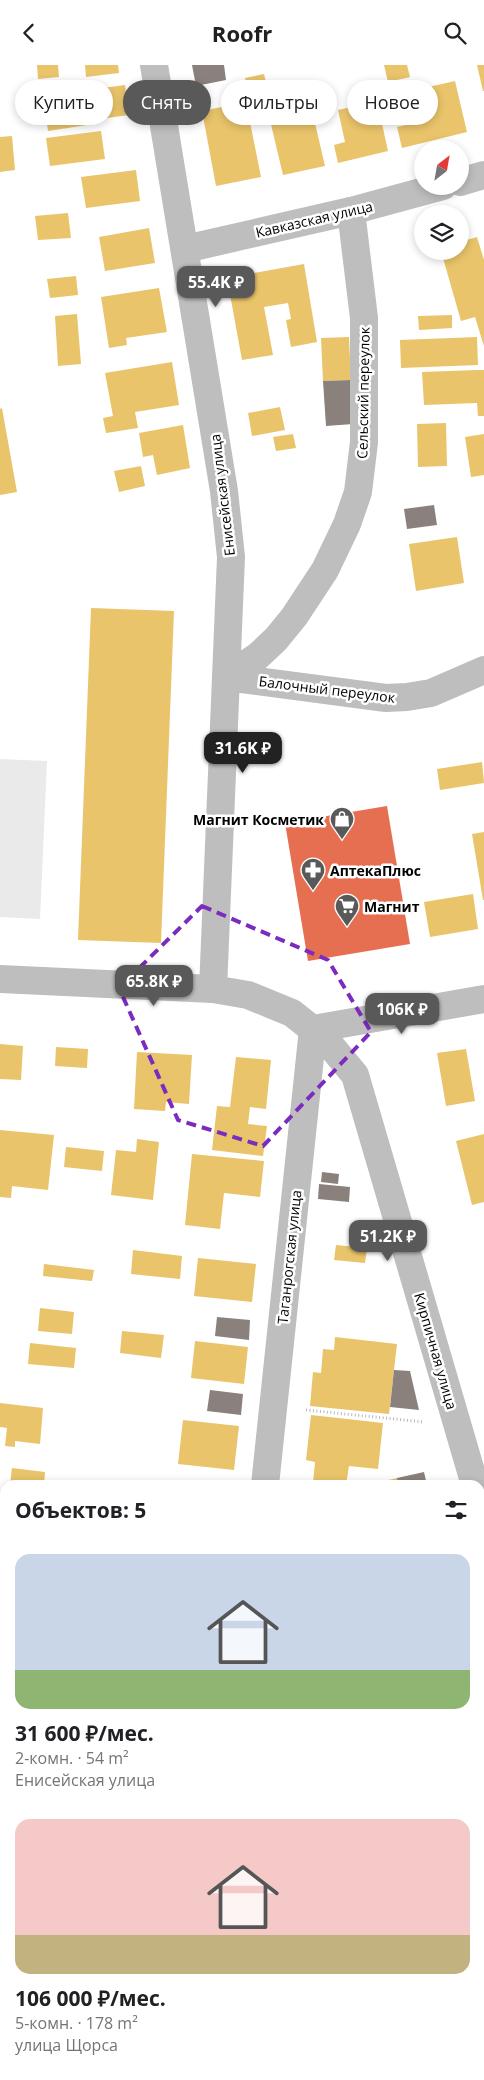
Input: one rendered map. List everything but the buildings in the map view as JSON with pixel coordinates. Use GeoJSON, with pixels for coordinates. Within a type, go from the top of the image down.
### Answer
{"type":"FeatureCollection","features":[{"type":"Feature","properties":{"kind":"street","name":"Енисейская улица"},"geometry":{"type":"LineString","coordinates":[[154,65],[224,491],[230,557],[213,989]]}},
{"type":"Feature","properties":{"kind":"street"},"geometry":{"type":"LineString","coordinates":[[469,179],[484,175]]}},
{"type":"Feature","properties":{"kind":"street","name":"Кавказская улица"},"geometry":{"type":"LineString","coordinates":[[185,249],[351,211],[414,194]]}},
{"type":"Feature","properties":{"kind":"street","name":"Сельский переулок"},"geometry":{"type":"LineString","coordinates":[[226,677],[258,656],[276,639],[294,617],[325,570],[347,524],[358,492],[364,442],[364,317],[351,211]]}},
{"type":"Feature","properties":{"kind":"street","name":"Балочный переулок"},"geometry":{"type":"LineString","coordinates":[[226,677],[386,698],[431,693],[484,670]]}},
{"type":"Feature","properties":{"kind":"street","name":"Кирпичная улица"},"geometry":{"type":"LineString","coordinates":[[0,979],[213,989],[248,995],[292,1013],[336,1050],[355,1075],[474,1480]]}},
{"type":"Feature","properties":{"kind":"street"},"geometry":{"type":"LineString","coordinates":[[313,1029],[484,999]]}},
{"type":"Feature","properties":{"kind":"street","name":"Таганрогская улица"},"geometry":{"type":"LineString","coordinates":[[265,1480],[313,1029]]}},
{"type":"Feature","properties":{"kind":"path"},"geometry":{"type":"LineString","coordinates":[[273,1407],[458,1426]]}},
{"type":"Feature","properties":{"kind":"highlighted area"},"geometry":{"type":"Polygon","coordinates":[[[202,906],[328,960],[371,1032],[263,1146],[178,1120],[119,988],[202,906]]]}},
{"type":"Feature","properties":{"kind":"shaded area"},"geometry":{"type":"Polygon","coordinates":[[[0,759],[47,761],[40,919],[0,917],[0,759]]]}},
{"type":"Feature","properties":{"kind":"place","name":"Магнит Косметик"},"geometry":{"type":"Point","coordinates":[342,840]}},
{"type":"Feature","properties":{"kind":"place","name":"АптекаПлюс"},"geometry":{"type":"Point","coordinates":[313,891]}},
{"type":"Feature","properties":{"kind":"place","name":"Магнит"},"geometry":{"type":"Point","coordinates":[347,927]}}]}
